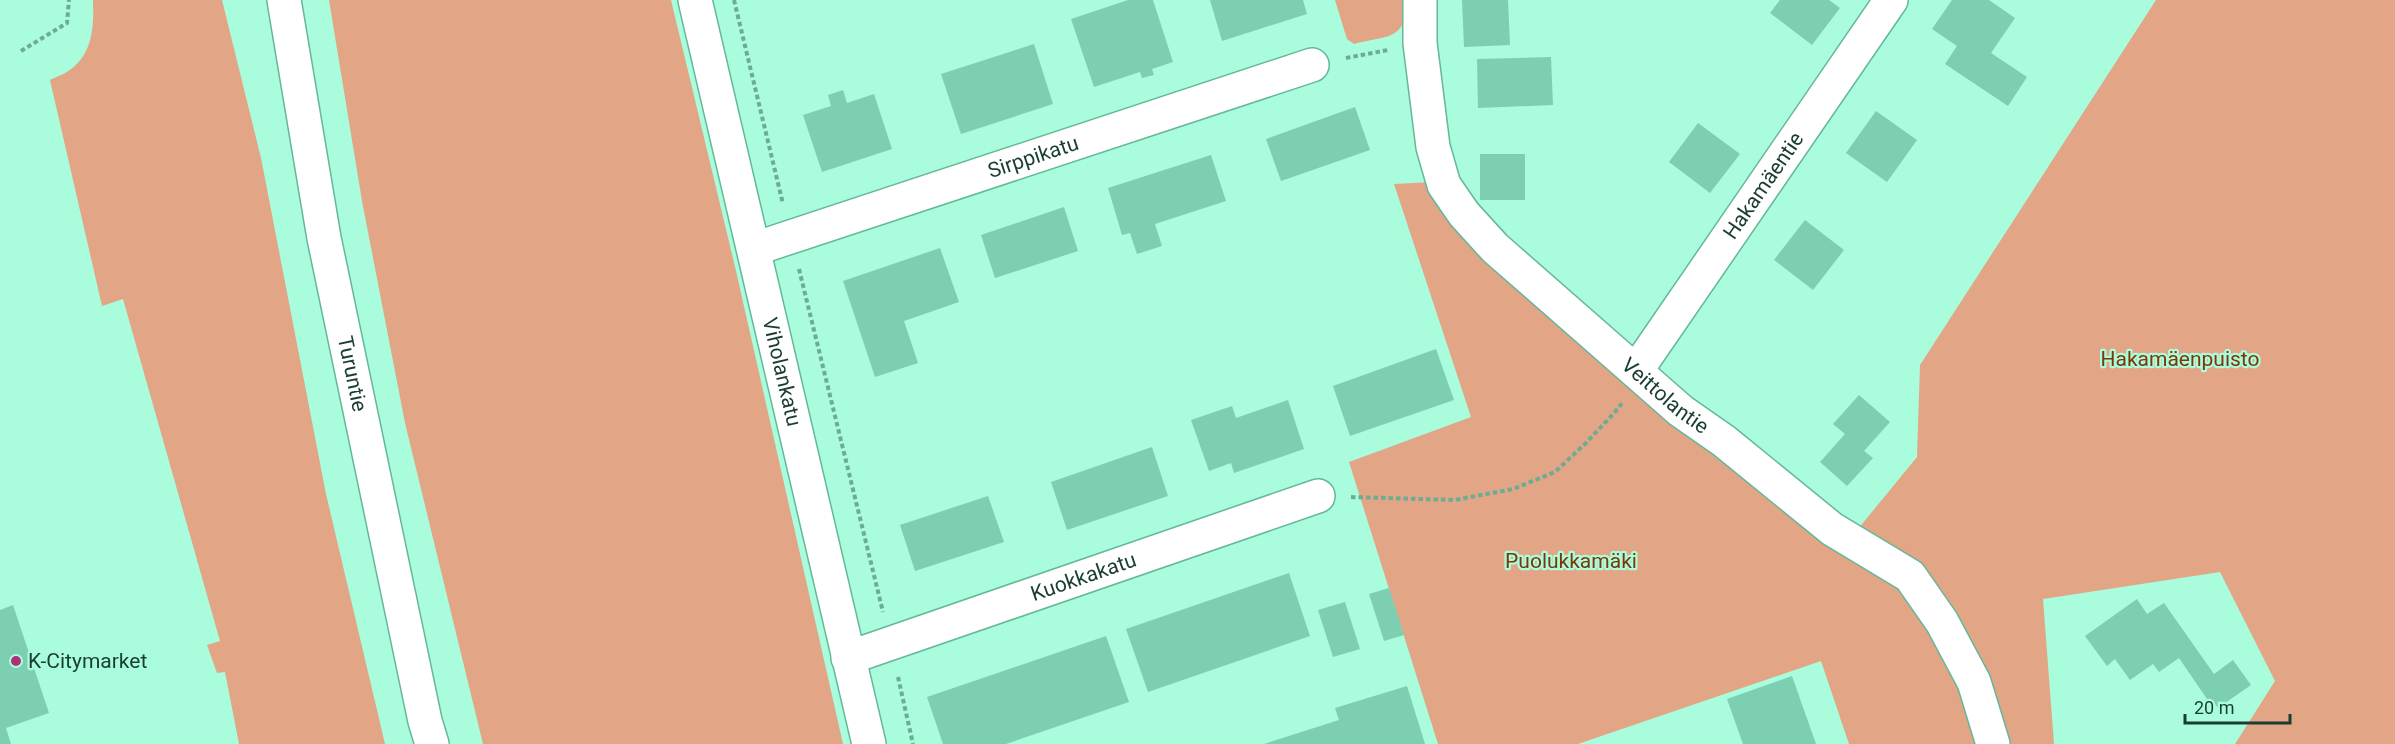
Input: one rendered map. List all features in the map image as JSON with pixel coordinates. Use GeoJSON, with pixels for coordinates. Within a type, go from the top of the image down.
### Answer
{"type":"FeatureCollection","features":[{"type":"Feature","properties":{"kind":"main road","name":"Turuntie"},"geometry":{"type":"LineString","coordinates":[[284,0],[324,238],[425,721],[432,744]]}},
{"type":"Feature","properties":{"kind":"main road","name":"Viholankatu"},"geometry":{"type":"LineString","coordinates":[[695,0],[868,744]]}},
{"type":"Feature","properties":{"kind":"main road","name":"Veittolantie"},"geometry":{"type":"LineString","coordinates":[[1420,0],[1420,43],[1433,147],[1444,185],[1464,214],[1495,248],[1681,411],[1724,441],[1832,529],[1910,576],[1942,622],[1974,682],[1993,744]]}},
{"type":"Feature","properties":{"kind":"main road","name":"Hakamäentie"},"geometry":{"type":"LineString","coordinates":[[1638,372],[1891,0]]}},
{"type":"Feature","properties":{"kind":"main road","name":"Sirppikatu"},"geometry":{"type":"LineString","coordinates":[[754,249],[1312,65]]}},
{"type":"Feature","properties":{"kind":"main road","name":"Kuokkakatu"},"geometry":{"type":"LineString","coordinates":[[848,658],[1318,496]]}},
{"type":"Feature","properties":{"kind":"path"},"geometry":{"type":"LineString","coordinates":[[21,51],[66,23],[69,0]]}},
{"type":"Feature","properties":{"kind":"path"},"geometry":{"type":"LineString","coordinates":[[734,0],[913,744]]}},
{"type":"Feature","properties":{"kind":"path"},"geometry":{"type":"LineString","coordinates":[[1312,65],[1420,43]]}},
{"type":"Feature","properties":{"kind":"path"},"geometry":{"type":"LineString","coordinates":[[1318,496],[1455,500],[1513,489],[1555,472],[1615,412],[1638,372]]}},
{"type":"Feature","properties":{"kind":"green space"},"geometry":{"type":"Polygon","coordinates":[[[93,0],[222,0],[261,158],[326,494],[385,744],[239,744],[225,672],[217,673],[207,645],[220,641],[123,299],[102,306],[50,80],[69,71],[84,55],[91,38],[93,0]]]}},
{"type":"Feature","properties":{"kind":"green space"},"geometry":{"type":"Polygon","coordinates":[[[329,0],[671,0],[736,271],[843,744],[483,744],[405,423],[362,201],[329,0]]]}},
{"type":"Feature","properties":{"kind":"green space"},"geometry":{"type":"Polygon","coordinates":[[[1335,0],[1413,0],[1399,30],[1387,37],[1354,44],[1347,39],[1335,0]]]}},
{"type":"Feature","properties":{"kind":"green space","name":"Hakamäenpuisto"},"geometry":{"type":"Polygon","coordinates":[[[2156,0],[2395,0],[2395,744],[2235,744],[2275,681],[2220,572],[2043,599],[2054,744],[2005,744],[2004,739],[1858,529],[1917,457],[1920,365],[2156,0]]]}},
{"type":"Feature","properties":{"kind":"green space","name":"Puolukkamäki"},"geometry":{"type":"Polygon","coordinates":[[[1433,182],[1904,582],[1934,626],[1982,744],[1849,744],[1821,661],[1578,744],[1438,744],[1349,462],[1471,417],[1394,184],[1433,182]]]}},
{"type":"Feature","properties":{"kind":"building"},"geometry":{"type":"Polygon","coordinates":[[[1128,0],[1153,0],[1173,62],[1152,69],[1154,75],[1142,78],[1140,72],[1094,87],[1071,19],[1128,0]]]}},
{"type":"Feature","properties":{"kind":"building"},"geometry":{"type":"Polygon","coordinates":[[[1210,0],[1303,0],[1307,14],[1222,41],[1210,0]]]}},
{"type":"Feature","properties":{"kind":"building"},"geometry":{"type":"Polygon","coordinates":[[[1462,0],[1508,0],[1510,45],[1464,47],[1462,0]]]}},
{"type":"Feature","properties":{"kind":"building"},"geometry":{"type":"Polygon","coordinates":[[[1780,0],[1829,0],[1840,8],[1812,45],[1770,13],[1780,0]]]}},
{"type":"Feature","properties":{"kind":"building"},"geometry":{"type":"Polygon","coordinates":[[[1952,0],[1989,0],[2015,18],[1991,53],[2027,77],[2008,106],[1945,64],[1957,46],[1932,29],[1952,0]]]}},
{"type":"Feature","properties":{"kind":"building"},"geometry":{"type":"Polygon","coordinates":[[[1034,44],[1053,104],[961,134],[941,74],[1034,44]]]}},
{"type":"Feature","properties":{"kind":"building"},"geometry":{"type":"Polygon","coordinates":[[[1551,57],[1553,105],[1478,108],[1477,59],[1551,57]]]}},
{"type":"Feature","properties":{"kind":"building"},"geometry":{"type":"Polygon","coordinates":[[[843,90],[847,103],[874,94],[892,149],[822,172],[803,115],[831,106],[828,95],[843,90]]]}},
{"type":"Feature","properties":{"kind":"building"},"geometry":{"type":"Polygon","coordinates":[[[1355,107],[1370,150],[1281,181],[1266,139],[1355,107]]]}},
{"type":"Feature","properties":{"kind":"building"},"geometry":{"type":"Polygon","coordinates":[[[1876,111],[1917,140],[1887,182],[1846,153],[1876,111]]]}},
{"type":"Feature","properties":{"kind":"building"},"geometry":{"type":"Polygon","coordinates":[[[1698,123],[1740,154],[1710,193],[1669,162],[1698,123]]]}},
{"type":"Feature","properties":{"kind":"building"},"geometry":{"type":"Polygon","coordinates":[[[1480,154],[1525,154],[1525,200],[1480,200],[1480,154]]]}},
{"type":"Feature","properties":{"kind":"building"},"geometry":{"type":"Polygon","coordinates":[[[1211,155],[1226,201],[1155,224],[1162,246],[1137,254],[1130,233],[1122,235],[1108,188],[1211,155]]]}},
{"type":"Feature","properties":{"kind":"building"},"geometry":{"type":"Polygon","coordinates":[[[1064,207],[1078,251],[995,278],[981,235],[1064,207]]]}},
{"type":"Feature","properties":{"kind":"building"},"geometry":{"type":"Polygon","coordinates":[[[1805,220],[1844,250],[1813,290],[1774,260],[1805,220]]]}},
{"type":"Feature","properties":{"kind":"building"},"geometry":{"type":"Polygon","coordinates":[[[940,248],[959,302],[904,321],[918,363],[875,377],[843,281],[940,248]]]}},
{"type":"Feature","properties":{"kind":"building"},"geometry":{"type":"Polygon","coordinates":[[[1436,349],[1454,400],[1350,436],[1333,386],[1436,349]]]}},
{"type":"Feature","properties":{"kind":"building"},"geometry":{"type":"Polygon","coordinates":[[[1859,395],[1890,422],[1864,451],[1873,458],[1847,486],[1820,462],[1845,434],[1833,424],[1859,395]]]}},
{"type":"Feature","properties":{"kind":"building"},"geometry":{"type":"Polygon","coordinates":[[[1288,400],[1304,449],[1234,473],[1231,463],[1209,471],[1191,420],[1232,406],[1236,418],[1288,400]]]}},
{"type":"Feature","properties":{"kind":"building"},"geometry":{"type":"Polygon","coordinates":[[[1152,447],[1168,496],[1067,530],[1051,482],[1152,447]]]}},
{"type":"Feature","properties":{"kind":"building"},"geometry":{"type":"Polygon","coordinates":[[[988,496],[1004,542],[915,571],[900,525],[988,496]]]}},
{"type":"Feature","properties":{"kind":"building"},"geometry":{"type":"Polygon","coordinates":[[[1289,573],[1310,636],[1148,692],[1126,629],[1289,573]]]}},
{"type":"Feature","properties":{"kind":"building"},"geometry":{"type":"Polygon","coordinates":[[[1389,588],[1404,635],[1384,641],[1369,594],[1389,588]]]}},
{"type":"Feature","properties":{"kind":"building"},"geometry":{"type":"Polygon","coordinates":[[[2137,599],[2147,614],[2164,603],[2214,674],[2233,660],[2251,685],[2218,708],[2212,700],[2203,706],[2200,703],[2207,699],[2179,658],[2159,672],[2153,664],[2130,680],[2115,659],[2107,666],[2085,636],[2137,599]]]}},
{"type":"Feature","properties":{"kind":"building"},"geometry":{"type":"Polygon","coordinates":[[[1345,602],[1360,649],[1333,657],[1318,610],[1345,602]]]}},
{"type":"Feature","properties":{"kind":"building","name":"K-Citymarket"},"geometry":{"type":"Polygon","coordinates":[[[13,605],[49,713],[6,728],[11,744],[0,744],[0,610],[13,605]]]}},
{"type":"Feature","properties":{"kind":"building"},"geometry":{"type":"Polygon","coordinates":[[[1106,636],[1129,702],[1006,744],[943,744],[927,697],[1106,636]]]}},
{"type":"Feature","properties":{"kind":"building"},"geometry":{"type":"Polygon","coordinates":[[[1792,676],[1816,744],[1743,744],[1727,699],[1792,676]]]}},
{"type":"Feature","properties":{"kind":"building"},"geometry":{"type":"Polygon","coordinates":[[[1407,686],[1425,744],[1264,744],[1339,720],[1335,708],[1407,686]]]}},
{"type":"Feature","properties":{"kind":"place","name":"K-Citymarket"},"geometry":{"type":"Point","coordinates":[16,661]}}]}
